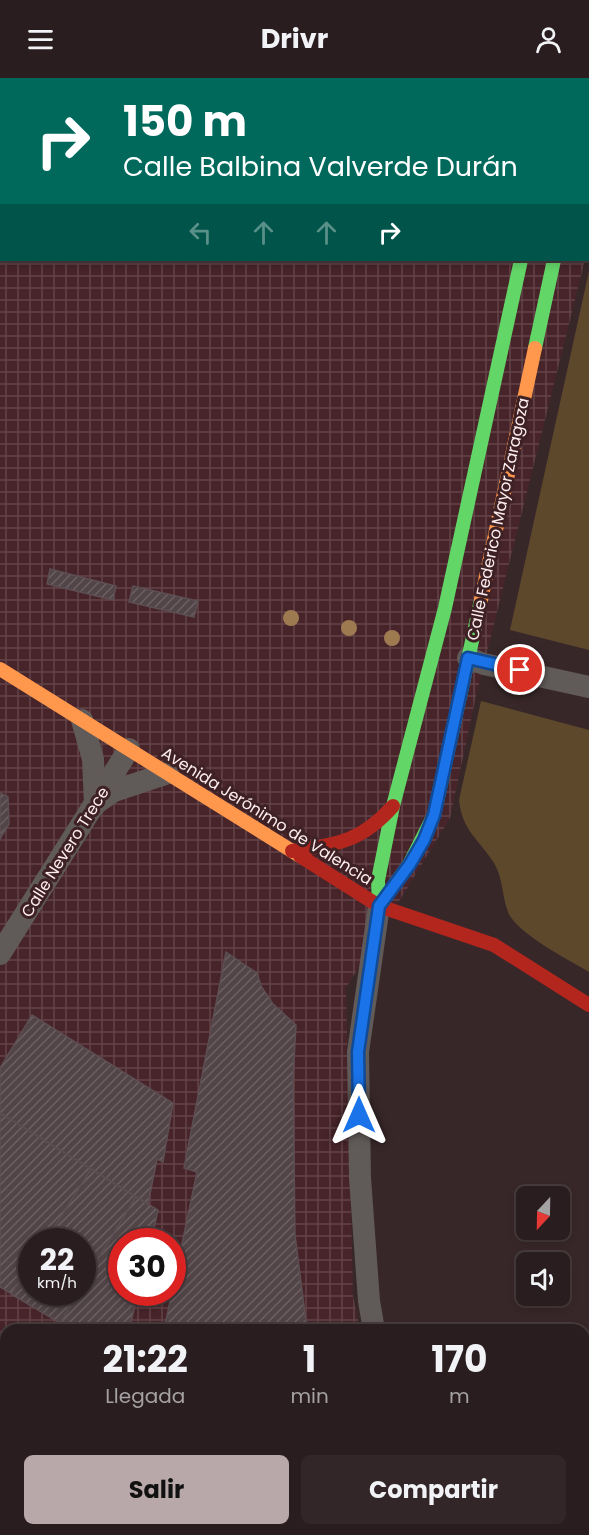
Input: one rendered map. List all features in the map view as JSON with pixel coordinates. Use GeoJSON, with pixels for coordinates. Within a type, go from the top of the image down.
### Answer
{"type":"FeatureCollection","features":[{"type":"Feature","properties":{"kind":"main road","name":"Calle Federico Mayor Zaragoza"},"geometry":{"type":"LineString","coordinates":[[379,906],[378,880],[393,806],[445,609],[521,261]]}},
{"type":"Feature","properties":{"kind":"main road","name":"Calle Federico Mayor Zaragoza"},"geometry":{"type":"LineString","coordinates":[[379,906],[410,864],[424,840],[434,815],[554,261]]}},
{"type":"Feature","properties":{"kind":"main road","name":"Avenida Jerónimo de Valencia"},"geometry":{"type":"LineString","coordinates":[[0,669],[379,906],[494,945],[589,1005]]}},
{"type":"Feature","properties":{"kind":"main road"},"geometry":{"type":"LineString","coordinates":[[292,851],[337,844],[364,835],[379,823],[393,806]]}},
{"type":"Feature","properties":{"kind":"street"},"geometry":{"type":"LineString","coordinates":[[468,658],[589,687]]}},
{"type":"Feature","properties":{"kind":"street"},"geometry":{"type":"LineString","coordinates":[[82,720],[93,759],[95,805]]}},
{"type":"Feature","properties":{"kind":"street","name":"Calle Nevero Trece"},"geometry":{"type":"LineString","coordinates":[[0,954],[129,749]]}},
{"type":"Feature","properties":{"kind":"street"},"geometry":{"type":"LineString","coordinates":[[95,805],[114,791],[168,773]]}},
{"type":"Feature","properties":{"kind":"street","name":"Calle Federico Mayor Zaragoza"},"geometry":{"type":"LineString","coordinates":[[373,1324],[369,1301],[360,1178],[358,1052],[379,906]]}},
{"type":"Feature","properties":{"kind":"shaded area"},"geometry":{"type":"Polygon","coordinates":[[[0,261],[585,261],[476,696],[450,818],[346,988],[353,1296],[359,1324],[0,1324],[0,261]]]}},
{"type":"Feature","properties":{"kind":"shaded area"},"geometry":{"type":"Polygon","coordinates":[[[589,271],[589,650],[510,630],[589,271]]]}},
{"type":"Feature","properties":{"kind":"shaded area"},"geometry":{"type":"Polygon","coordinates":[[[481,701],[589,730],[589,972],[532,937],[513,920],[506,906],[497,869],[464,820],[459,800],[481,701]]]}},
{"type":"Feature","properties":{"kind":"building"},"geometry":{"type":"Polygon","coordinates":[[[50,569],[116,586],[113,600],[47,584],[50,569]]]}},
{"type":"Feature","properties":{"kind":"building"},"geometry":{"type":"Polygon","coordinates":[[[133,586],[198,601],[194,617],[129,602],[133,586]]]}},
{"type":"Feature","properties":{"kind":"building"},"geometry":{"type":"Polygon","coordinates":[[[0,793],[8,797],[9,824],[0,839],[0,793]]]}},
{"type":"Feature","properties":{"kind":"building"},"geometry":{"type":"Polygon","coordinates":[[[226,952],[257,973],[261,986],[273,1004],[296,1025],[293,1079],[295,1235],[306,1324],[165,1324],[169,1306],[186,1306],[185,1228],[197,1172],[184,1168],[226,952]]]}},
{"type":"Feature","properties":{"kind":"building"},"geometry":{"type":"Polygon","coordinates":[[[32,1015],[173,1103],[163,1162],[157,1159],[148,1204],[0,1113],[0,1068],[32,1015]]]}},
{"type":"Feature","properties":{"kind":"building"},"geometry":{"type":"Polygon","coordinates":[[[0,1113],[91,1169],[57,1228],[18,1228],[18,1295],[17,1297],[0,1287],[0,1113]]]}},
{"type":"Feature","properties":{"kind":"building"},"geometry":{"type":"Polygon","coordinates":[[[91,1169],[136,1197],[117,1228],[108,1228],[108,1243],[96,1262],[96,1228],[54,1228],[91,1169]]]}},
{"type":"Feature","properties":{"kind":"building"},"geometry":{"type":"Polygon","coordinates":[[[136,1197],[158,1210],[154,1228],[117,1228],[136,1197]]]}},
{"type":"Feature","properties":{"kind":"building"},"geometry":{"type":"Polygon","coordinates":[[[108,1243],[108,1306],[135,1306],[130,1324],[60,1323],[70,1306],[96,1306],[96,1262],[108,1243]]]}},
{"type":"Feature","properties":{"kind":"building"},"geometry":{"type":"Polygon","coordinates":[[[18,1283],[18,1298],[11,1294],[18,1283]]]}},
{"type":"Feature","properties":{"kind":"building"},"geometry":{"type":"Polygon","coordinates":[[[31,1306],[70,1306],[60,1323],[31,1306]]]}},
{"type":"Feature","properties":{"kind":"traffic: fast"},"geometry":{"type":"LineString","coordinates":[[379,906],[378,880],[393,806],[445,608],[521,261]]}},
{"type":"Feature","properties":{"kind":"traffic: fast"},"geometry":{"type":"LineString","coordinates":[[535,348],[554,261]]}},
{"type":"Feature","properties":{"kind":"traffic: fast"},"geometry":{"type":"LineString","coordinates":[[379,906],[410,863],[434,815],[481,600]]}},
{"type":"Feature","properties":{"kind":"traffic: slow"},"geometry":{"type":"LineString","coordinates":[[481,600],[535,348]]}},
{"type":"Feature","properties":{"kind":"traffic: slow"},"geometry":{"type":"LineString","coordinates":[[0,669],[300,856]]}},
{"type":"Feature","properties":{"kind":"traffic: jam"},"geometry":{"type":"LineString","coordinates":[[292,851],[348,839],[370,827],[393,806]]}},
{"type":"Feature","properties":{"kind":"traffic: jam"},"geometry":{"type":"LineString","coordinates":[[300,856],[379,906],[494,945],[589,1005]]}},
{"type":"Feature","properties":{"kind":"route"},"geometry":{"type":"LineString","coordinates":[[359,1115],[358,1052],[379,906],[410,864],[424,840],[434,815],[468,658],[520,670]]}}]}
